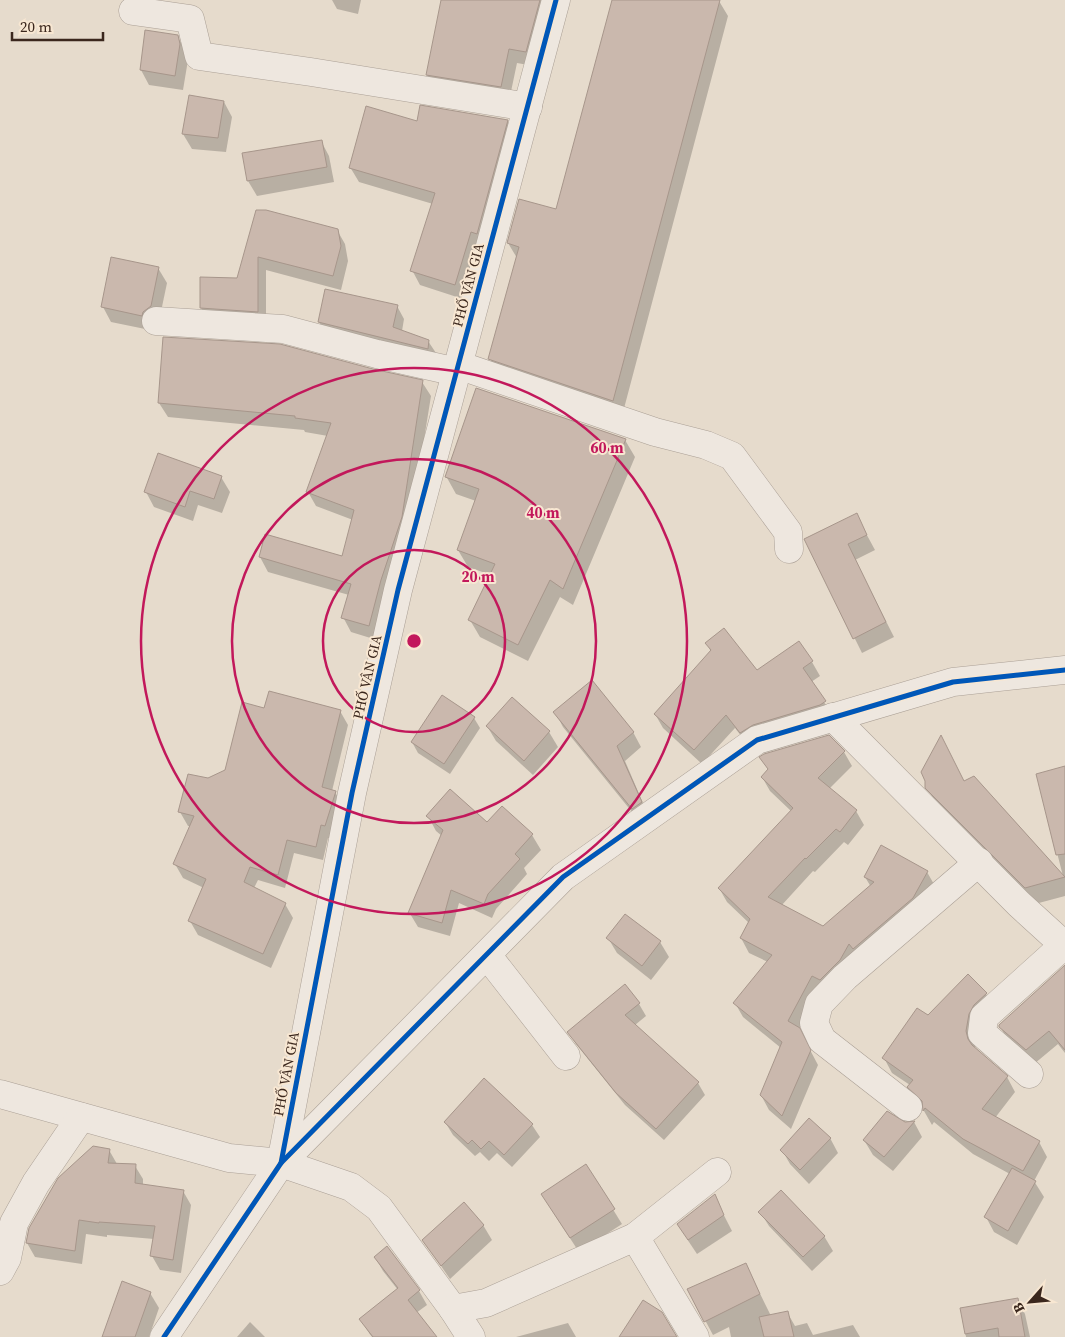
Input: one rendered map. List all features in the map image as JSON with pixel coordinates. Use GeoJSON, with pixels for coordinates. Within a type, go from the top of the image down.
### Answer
{"type":"FeatureCollection","features":[{"type":"Feature","properties":{"kind":"street","name":"PHỐ VÂN GIA"},"geometry":{"type":"LineString","coordinates":[[164,1337],[281,1163],[352,794],[398,590],[556,0]]}},
{"type":"Feature","properties":{"kind":"street"},"geometry":{"type":"LineString","coordinates":[[133,11],[190,20],[199,56],[528,107]]}},
{"type":"Feature","properties":{"kind":"street"},"geometry":{"type":"LineString","coordinates":[[156,321],[283,329],[377,354],[458,368],[656,432],[706,445],[732,456],[788,532],[789,549]]}},
{"type":"Feature","properties":{"kind":"street"},"geometry":{"type":"LineString","coordinates":[[281,1163],[563,878],[757,740],[953,682],[1065,670]]}},
{"type":"Feature","properties":{"kind":"street"},"geometry":{"type":"LineString","coordinates":[[833,717],[1020,904],[1065,945],[984,1018],[982,1033],[1029,1074]]}},
{"type":"Feature","properties":{"kind":"street"},"geometry":{"type":"LineString","coordinates":[[908,1107],[822,1040],[814,1023],[819,1004],[845,977],[979,862]]}},
{"type":"Feature","properties":{"kind":"street"},"geometry":{"type":"LineString","coordinates":[[487,955],[566,1056]]}},
{"type":"Feature","properties":{"kind":"street"},"geometry":{"type":"LineString","coordinates":[[0,1094],[229,1158],[281,1163],[351,1187],[379,1208],[453,1308],[472,1337]]}},
{"type":"Feature","properties":{"kind":"street"},"geometry":{"type":"LineString","coordinates":[[0,1271],[7,1258],[14,1223],[36,1183],[81,1117]]}},
{"type":"Feature","properties":{"kind":"street"},"geometry":{"type":"LineString","coordinates":[[453,1308],[486,1303],[635,1237],[717,1172]]}},
{"type":"Feature","properties":{"kind":"street"},"geometry":{"type":"LineString","coordinates":[[635,1237],[695,1337]]}},
{"type":"Feature","properties":{"kind":"building"},"geometry":{"type":"Polygon","coordinates":[[[441,0],[540,0],[526,52],[509,49],[501,87],[426,75],[441,0]]]}},
{"type":"Feature","properties":{"kind":"building"},"geometry":{"type":"Polygon","coordinates":[[[612,0],[720,0],[613,401],[488,359],[519,247],[507,243],[519,199],[556,209],[612,0]]]}},
{"type":"Feature","properties":{"kind":"building"},"geometry":{"type":"Polygon","coordinates":[[[145,30],[178,35],[180,44],[175,76],[140,70],[145,30]]]}},
{"type":"Feature","properties":{"kind":"building"},"geometry":{"type":"Polygon","coordinates":[[[189,95],[224,101],[218,138],[182,134],[189,95]]]}},
{"type":"Feature","properties":{"kind":"building"},"geometry":{"type":"Polygon","coordinates":[[[420,105],[508,120],[477,234],[471,232],[455,285],[410,271],[435,193],[349,168],[366,106],[417,121],[420,105]]]}},
{"type":"Feature","properties":{"kind":"building"},"geometry":{"type":"Polygon","coordinates":[[[322,140],[327,167],[247,181],[242,153],[322,140]]]}},
{"type":"Feature","properties":{"kind":"building"},"geometry":{"type":"Polygon","coordinates":[[[256,210],[266,210],[338,229],[341,246],[333,276],[258,257],[258,312],[200,308],[200,277],[237,278],[256,210]]]}},
{"type":"Feature","properties":{"kind":"building"},"geometry":{"type":"Polygon","coordinates":[[[111,257],[159,267],[151,306],[143,312],[142,316],[101,307],[111,257]]]}},
{"type":"Feature","properties":{"kind":"building"},"geometry":{"type":"Polygon","coordinates":[[[325,289],[398,305],[393,327],[429,340],[428,349],[318,322],[325,289]]]}},
{"type":"Feature","properties":{"kind":"building"},"geometry":{"type":"Polygon","coordinates":[[[163,337],[280,344],[373,369],[423,380],[402,517],[381,580],[369,626],[341,618],[351,584],[259,557],[265,534],[342,556],[354,510],[306,492],[331,423],[295,418],[295,416],[158,403],[163,337]]]}},
{"type":"Feature","properties":{"kind":"building"},"geometry":{"type":"Polygon","coordinates":[[[476,388],[626,439],[563,589],[550,580],[518,645],[468,620],[495,564],[457,550],[479,489],[445,477],[476,388]]]}},
{"type":"Feature","properties":{"kind":"building"},"geometry":{"type":"Polygon","coordinates":[[[158,453],[222,476],[214,499],[190,491],[185,507],[144,492],[158,453]]]}},
{"type":"Feature","properties":{"kind":"building"},"geometry":{"type":"Polygon","coordinates":[[[857,513],[867,535],[848,544],[886,622],[853,639],[804,539],[857,513]]]}},
{"type":"Feature","properties":{"kind":"building"},"geometry":{"type":"Polygon","coordinates":[[[724,628],[757,670],[799,641],[813,661],[803,668],[826,701],[820,705],[753,725],[740,733],[726,715],[694,750],[654,714],[711,650],[705,643],[724,628]]]}},
{"type":"Feature","properties":{"kind":"building"},"geometry":{"type":"Polygon","coordinates":[[[592,680],[634,732],[617,746],[642,802],[632,809],[553,712],[592,680]]]}},
{"type":"Feature","properties":{"kind":"building"},"geometry":{"type":"Polygon","coordinates":[[[269,691],[341,710],[322,787],[336,791],[325,826],[321,825],[316,847],[287,840],[278,875],[250,867],[244,882],[286,903],[263,954],[188,921],[206,879],[173,864],[194,816],[178,812],[188,774],[208,778],[225,770],[242,702],[264,708],[269,691]]]}},
{"type":"Feature","properties":{"kind":"building"},"geometry":{"type":"Polygon","coordinates":[[[442,695],[475,717],[444,764],[411,742],[442,695]]]}},
{"type":"Feature","properties":{"kind":"building"},"geometry":{"type":"Polygon","coordinates":[[[512,697],[550,731],[524,761],[486,726],[512,697]]]}},
{"type":"Feature","properties":{"kind":"building"},"geometry":{"type":"Polygon","coordinates":[[[829,735],[845,751],[818,778],[857,810],[840,832],[836,829],[768,897],[823,926],[874,882],[864,877],[881,845],[928,871],[913,898],[853,949],[849,944],[840,960],[820,980],[812,976],[788,1021],[800,1028],[811,1050],[782,1116],[760,1095],[782,1042],[733,1003],[772,955],[740,938],[750,919],[718,888],[793,808],[761,777],[768,769],[759,757],[829,735]]]}},
{"type":"Feature","properties":{"kind":"building"},"geometry":{"type":"Polygon","coordinates":[[[941,735],[964,781],[974,776],[1065,877],[1025,888],[925,788],[925,781],[921,772],[941,735]]]}},
{"type":"Feature","properties":{"kind":"building"},"geometry":{"type":"Polygon","coordinates":[[[1065,766],[1065,854],[1056,855],[1036,774],[1065,766]]]}},
{"type":"Feature","properties":{"kind":"building"},"geometry":{"type":"Polygon","coordinates":[[[450,789],[487,822],[502,806],[533,834],[515,854],[520,859],[488,894],[484,904],[451,890],[442,923],[408,913],[443,830],[426,816],[450,789]]]}},
{"type":"Feature","properties":{"kind":"building"},"geometry":{"type":"Polygon","coordinates":[[[625,914],[661,941],[642,966],[606,938],[625,914]]]}},
{"type":"Feature","properties":{"kind":"building"},"geometry":{"type":"Polygon","coordinates":[[[1065,965],[1065,1050],[1049,1031],[1026,1050],[999,1025],[1065,965]]]}},
{"type":"Feature","properties":{"kind":"building"},"geometry":{"type":"Polygon","coordinates":[[[968,974],[987,993],[974,1005],[969,1014],[966,1031],[968,1039],[972,1045],[1008,1076],[982,1109],[1040,1141],[1023,1171],[963,1139],[925,1108],[923,1111],[922,1101],[907,1087],[913,1080],[882,1058],[917,1008],[928,1015],[968,974]]]}},
{"type":"Feature","properties":{"kind":"building"},"geometry":{"type":"Polygon","coordinates":[[[625,984],[640,1003],[625,1015],[699,1082],[656,1129],[616,1093],[567,1032],[625,984]]]}},
{"type":"Feature","properties":{"kind":"building"},"geometry":{"type":"Polygon","coordinates":[[[484,1078],[533,1124],[504,1155],[489,1141],[481,1149],[472,1140],[468,1144],[444,1122],[484,1078]]]}},
{"type":"Feature","properties":{"kind":"building"},"geometry":{"type":"Polygon","coordinates":[[[887,1111],[905,1122],[915,1121],[884,1157],[863,1140],[887,1111]]]}},
{"type":"Feature","properties":{"kind":"building"},"geometry":{"type":"Polygon","coordinates":[[[809,1118],[831,1138],[800,1170],[780,1150],[809,1118]]]}},
{"type":"Feature","properties":{"kind":"building"},"geometry":{"type":"Polygon","coordinates":[[[93,1146],[110,1149],[108,1163],[136,1164],[135,1183],[184,1190],[173,1260],[150,1256],[155,1226],[79,1220],[75,1251],[26,1243],[29,1228],[58,1178],[93,1146]]]}},
{"type":"Feature","properties":{"kind":"building"},"geometry":{"type":"Polygon","coordinates":[[[586,1164],[615,1209],[570,1238],[541,1194],[586,1164]]]}},
{"type":"Feature","properties":{"kind":"building"},"geometry":{"type":"Polygon","coordinates":[[[1012,1168],[1036,1181],[1008,1231],[984,1217],[1012,1168]]]}},
{"type":"Feature","properties":{"kind":"building"},"geometry":{"type":"Polygon","coordinates":[[[781,1190],[825,1236],[803,1257],[758,1212],[781,1190]]]}},
{"type":"Feature","properties":{"kind":"building"},"geometry":{"type":"Polygon","coordinates":[[[715,1194],[724,1215],[688,1240],[677,1224],[715,1194]]]}},
{"type":"Feature","properties":{"kind":"building"},"geometry":{"type":"Polygon","coordinates":[[[464,1202],[484,1225],[441,1266],[422,1240],[464,1202]]]}},
{"type":"Feature","properties":{"kind":"building"},"geometry":{"type":"Polygon","coordinates":[[[387,1246],[420,1290],[408,1300],[437,1337],[373,1337],[359,1319],[398,1288],[374,1257],[387,1246]]]}},
{"type":"Feature","properties":{"kind":"building"},"geometry":{"type":"Polygon","coordinates":[[[746,1263],[760,1294],[704,1322],[687,1289],[746,1263]]]}},
{"type":"Feature","properties":{"kind":"building"},"geometry":{"type":"Polygon","coordinates":[[[122,1281],[151,1292],[135,1337],[102,1337],[122,1281]]]}},
{"type":"Feature","properties":{"kind":"building"},"geometry":{"type":"Polygon","coordinates":[[[1018,1298],[1025,1337],[999,1337],[998,1328],[965,1334],[960,1308],[1018,1298]]]}},
{"type":"Feature","properties":{"kind":"building"},"geometry":{"type":"Polygon","coordinates":[[[643,1300],[662,1312],[677,1337],[619,1337],[643,1300]]]}},
{"type":"Feature","properties":{"kind":"building"},"geometry":{"type":"Polygon","coordinates":[[[788,1311],[794,1337],[764,1337],[759,1317],[788,1311]]]}},
{"type":"Feature","properties":{"kind":"cycle path"},"geometry":{"type":"LineString","coordinates":[[164,1337],[281,1163],[352,793],[398,590],[556,0]]}},
{"type":"Feature","properties":{"kind":"cycle path"},"geometry":{"type":"LineString","coordinates":[[281,1163],[563,877],[757,740],[953,682],[1065,670]]}}]}
